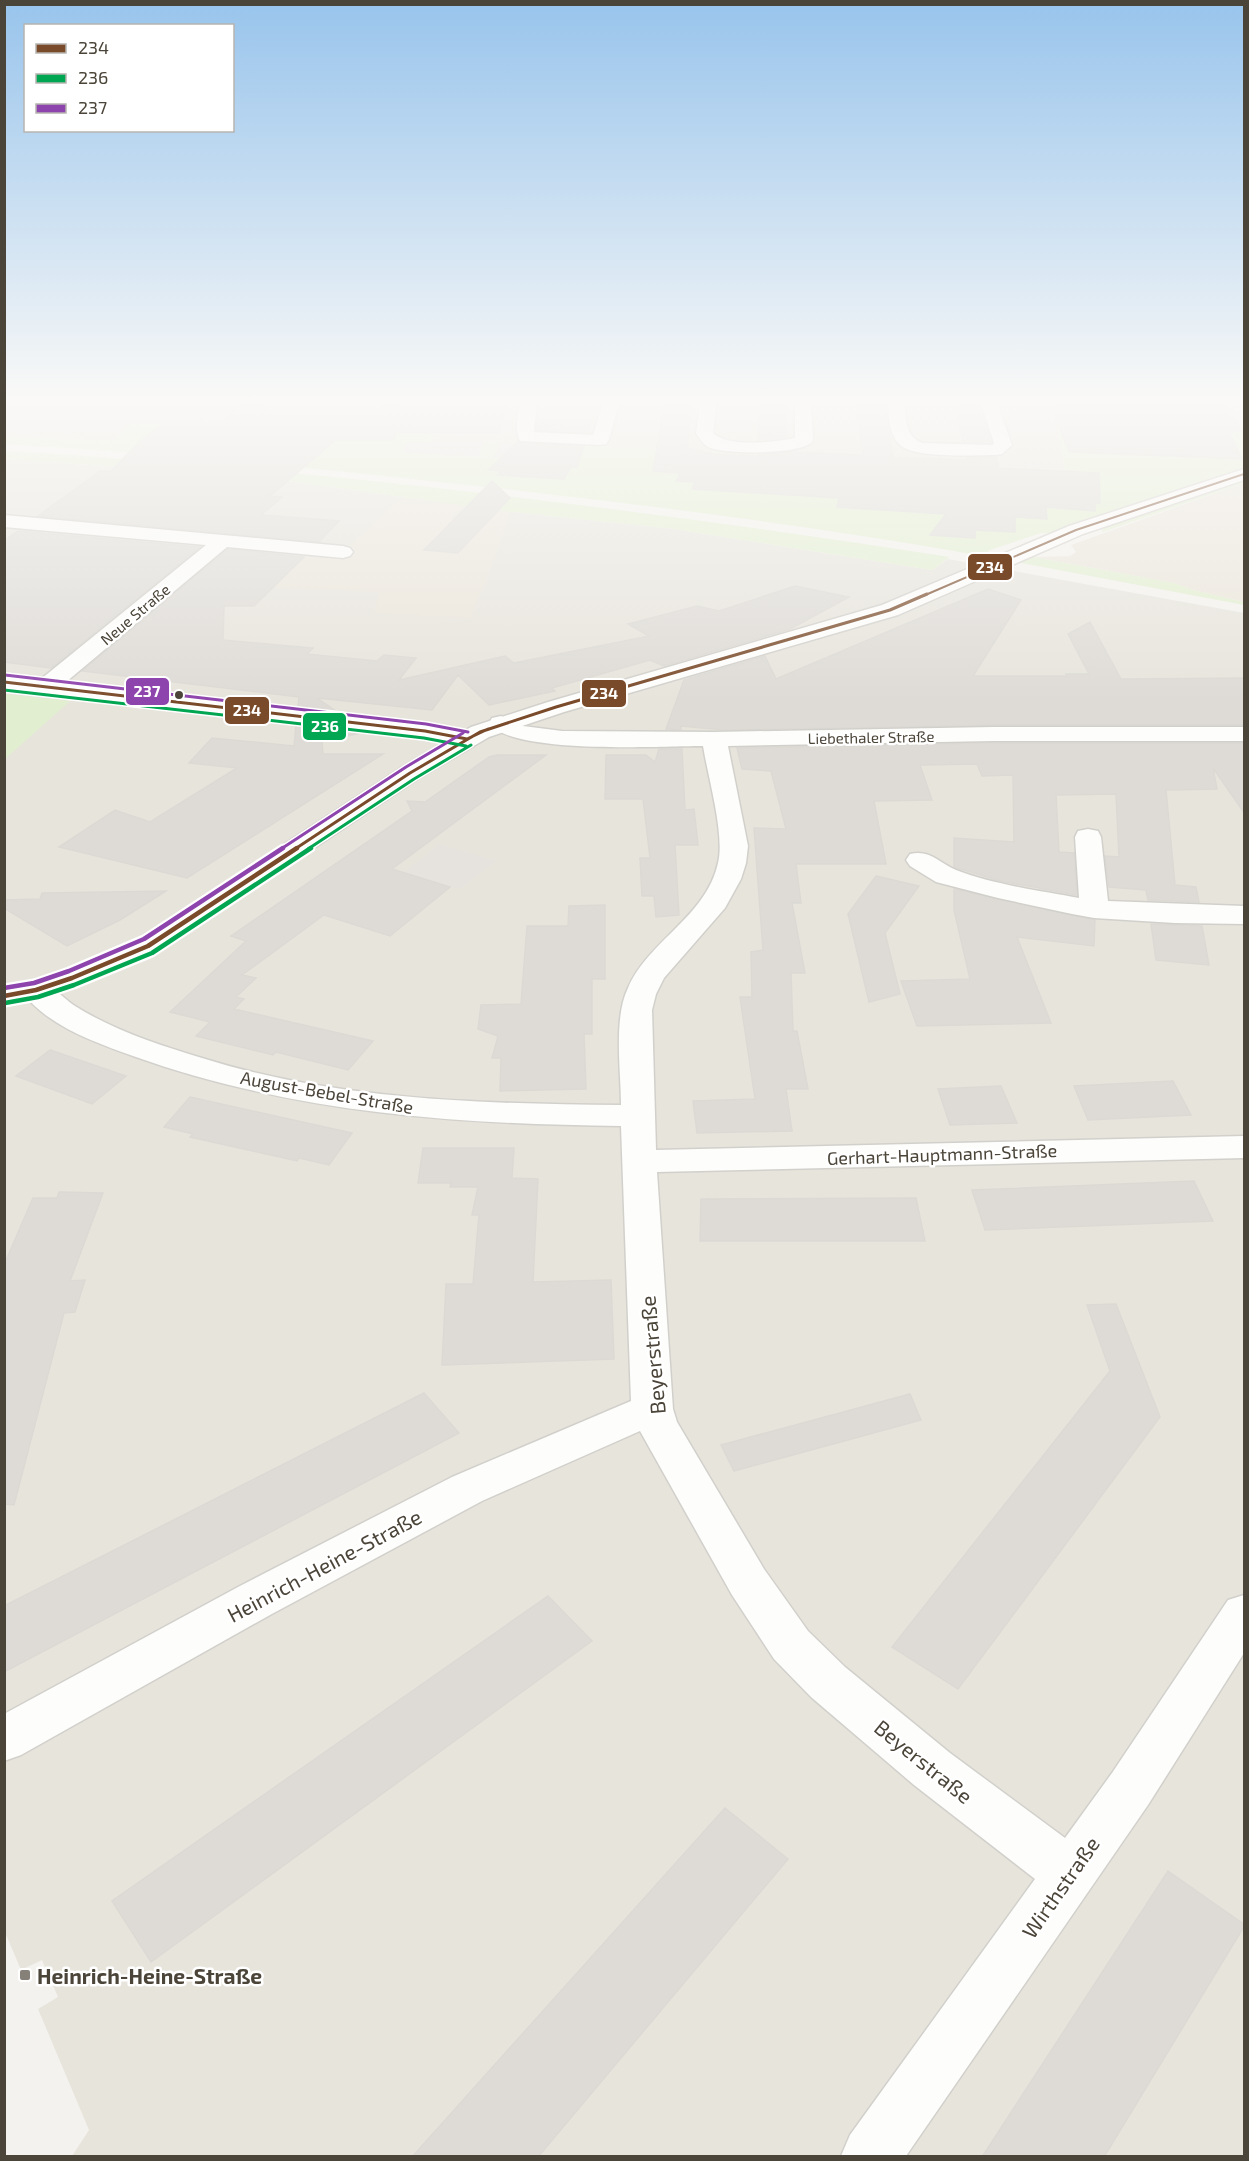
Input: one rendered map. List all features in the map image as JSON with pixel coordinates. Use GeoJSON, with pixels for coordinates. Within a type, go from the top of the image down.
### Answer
{"type":"FeatureCollection","features":[{"type":"Feature","properties":{"kind":"street"},"geometry":{"type":"LineString","coordinates":[[4,996],[36,990],[72,978],[148,945],[410,773],[467,739],[501,723],[890,610],[1076,530],[1164,501]]}},
{"type":"Feature","properties":{"kind":"street"},"geometry":{"type":"LineString","coordinates":[[4,521],[343,552]]}},
{"type":"Feature","properties":{"kind":"street","name":"Neue Straße"},"geometry":{"type":"LineString","coordinates":[[46,687],[223,541]]}},
{"type":"Feature","properties":{"kind":"street"},"geometry":{"type":"LineString","coordinates":[[4,682],[425,731],[467,739]]}},
{"type":"Feature","properties":{"kind":"street","name":"Liebethaler Straße"},"geometry":{"type":"LineString","coordinates":[[501,723],[517,732],[562,738],[714,739],[1004,734],[1245,734]]}},
{"type":"Feature","properties":{"kind":"street","name":"Beyerstraße"},"geometry":{"type":"LineString","coordinates":[[714,739],[734,846],[734,862],[728,881],[713,905],[648,977],[640,993],[636,1010],[639,1161],[652,1409],[657,1424],[748,1582],[791,1645],[828,1682],[923,1762],[1069,1873]]}},
{"type":"Feature","properties":{"kind":"street"},"geometry":{"type":"LineString","coordinates":[[1089,837],[1094,909]]}},
{"type":"Feature","properties":{"kind":"street"},"geometry":{"type":"LineString","coordinates":[[920,860],[946,876],[998,890],[1094,909],[1245,915]]}},
{"type":"Feature","properties":{"kind":"street","name":"August-Bebel-Straße"},"geometry":{"type":"LineString","coordinates":[[36,990],[48,1003],[90,1028],[145,1050],[203,1070],[280,1087],[439,1111],[639,1116]]}},
{"type":"Feature","properties":{"kind":"street","name":"Gerhart-Hauptmann-Straße"},"geometry":{"type":"LineString","coordinates":[[639,1161],[1245,1147]]}},
{"type":"Feature","properties":{"kind":"street","name":"Heinrich-Heine-Straße"},"geometry":{"type":"LineString","coordinates":[[4,1739],[254,1601],[467,1489],[652,1409]]}},
{"type":"Feature","properties":{"kind":"street","name":"Wirthstraße"},"geometry":{"type":"LineString","coordinates":[[871,2157],[1130,1789],[1245,1614]]}},
{"type":"Feature","properties":{"kind":"shaded area"},"geometry":{"type":"Polygon","coordinates":[[[4,501],[431,501],[674,529],[932,570],[948,559],[1244,613],[1244,2156],[72,2156],[89,2130],[38,2009],[58,1997],[42,1960],[21,1970],[4,1930],[4,501]]]}},
{"type":"Feature","properties":{"kind":"shaded area"},"geometry":{"type":"Polygon","coordinates":[[[399,501],[437,501],[512,512],[471,618],[374,613],[380,592],[267,587],[301,551],[339,555],[399,501]]]}},
{"type":"Feature","properties":{"kind":"shaded area"},"geometry":{"type":"Polygon","coordinates":[[[1194,501],[1244,501],[1244,602],[1174,583],[1033,557],[1070,556],[1076,552],[1071,545],[1194,501]]]}},
{"type":"Feature","properties":{"kind":"shaded area"},"geometry":{"type":"Polygon","coordinates":[[[439,844],[496,861],[460,889],[404,873],[439,844]]]}},
{"type":"Feature","properties":{"kind":"green space"},"geometry":{"type":"Polygon","coordinates":[[[431,501],[545,501],[950,557],[932,570],[674,529],[431,501]]]}},
{"type":"Feature","properties":{"kind":"green space"},"geometry":{"type":"Polygon","coordinates":[[[608,501],[1146,501],[1051,533],[1041,533],[990,550],[982,556],[820,529],[608,501]]]}},
{"type":"Feature","properties":{"kind":"green space"},"geometry":{"type":"Polygon","coordinates":[[[1181,501],[1193,501],[1103,532],[1105,527],[1181,501]]]}},
{"type":"Feature","properties":{"kind":"green space"},"geometry":{"type":"Polygon","coordinates":[[[1033,557],[1174,583],[1244,602],[1244,605],[1016,562],[1033,557]]]}},
{"type":"Feature","properties":{"kind":"green space"},"geometry":{"type":"Polygon","coordinates":[[[5,694],[70,701],[5,759],[5,694]]]}},
{"type":"Feature","properties":{"kind":"building"},"geometry":{"type":"Polygon","coordinates":[[[59,501],[278,501],[261,515],[339,521],[319,542],[38,516],[59,501]]]}},
{"type":"Feature","properties":{"kind":"building"},"geometry":{"type":"Polygon","coordinates":[[[472,501],[507,501],[458,553],[424,550],[472,501]]]}},
{"type":"Feature","properties":{"kind":"building"},"geometry":{"type":"Polygon","coordinates":[[[838,501],[1100,501],[1100,503],[1095,503],[1095,511],[1046,507],[1047,519],[1015,517],[1015,532],[975,530],[975,538],[930,535],[946,514],[837,507],[838,501]]]}},
{"type":"Feature","properties":{"kind":"building"},"geometry":{"type":"Polygon","coordinates":[[[18,531],[200,547],[51,668],[4,662],[4,541],[18,531]]]}},
{"type":"Feature","properties":{"kind":"building"},"geometry":{"type":"Polygon","coordinates":[[[228,549],[304,557],[254,606],[224,606],[223,640],[313,648],[307,654],[377,661],[384,655],[416,658],[399,680],[505,656],[514,663],[649,636],[628,624],[697,606],[719,611],[795,586],[849,597],[790,629],[664,666],[650,660],[552,688],[555,691],[489,705],[458,675],[432,710],[317,698],[336,711],[298,707],[299,697],[82,671],[228,549]]]}},
{"type":"Feature","properties":{"kind":"building"},"geometry":{"type":"Polygon","coordinates":[[[988,589],[1021,600],[973,676],[1089,674],[1068,634],[1090,622],[1121,679],[1245,678],[1245,725],[993,725],[725,730],[681,726],[681,730],[666,729],[684,680],[765,656],[776,679],[988,589]]]}},
{"type":"Feature","properties":{"kind":"building"},"geometry":{"type":"Polygon","coordinates":[[[296,725],[361,733],[322,741],[323,754],[383,754],[187,878],[59,847],[115,810],[150,822],[237,768],[189,763],[212,738],[294,746],[296,725]]]}},
{"type":"Feature","properties":{"kind":"building"},"geometry":{"type":"Polygon","coordinates":[[[993,743],[1245,743],[1245,814],[1213,768],[1217,789],[1166,790],[1175,885],[1196,887],[1199,902],[1148,900],[1146,890],[1109,887],[1105,856],[1119,857],[1116,794],[1056,795],[1059,852],[1074,853],[1077,895],[1001,881],[954,867],[954,838],[1014,842],[1013,775],[982,776],[977,764],[920,765],[932,800],[874,801],[886,864],[796,864],[801,903],[792,903],[805,973],[791,973],[793,1031],[797,1031],[808,1089],[786,1089],[792,1131],[697,1133],[693,1101],[755,1099],[740,997],[752,997],[751,952],[763,950],[754,828],[786,829],[771,771],[742,769],[737,748],[993,743]]]}},
{"type":"Feature","properties":{"kind":"building"},"geometry":{"type":"Polygon","coordinates":[[[659,749],[682,749],[685,810],[694,809],[698,845],[675,845],[679,915],[656,917],[654,896],[642,896],[640,858],[650,858],[643,799],[605,799],[606,755],[646,755],[655,762],[659,749]]]}},
{"type":"Feature","properties":{"kind":"building"},"geometry":{"type":"Polygon","coordinates":[[[546,755],[392,869],[450,887],[390,936],[324,915],[242,975],[256,978],[236,997],[244,999],[234,1009],[373,1041],[348,1070],[276,1052],[273,1055],[196,1036],[210,1022],[170,1012],[246,941],[231,936],[412,811],[407,801],[425,802],[489,757],[546,755]]]}},
{"type":"Feature","properties":{"kind":"building"},"geometry":{"type":"Polygon","coordinates":[[[876,876],[919,886],[885,933],[900,994],[869,1002],[848,914],[876,876]]]}},
{"type":"Feature","properties":{"kind":"building"},"geometry":{"type":"Polygon","coordinates":[[[954,889],[1095,920],[1094,946],[1017,937],[1051,1023],[917,1026],[901,981],[970,979],[954,910],[954,889]]]}},
{"type":"Feature","properties":{"kind":"building"},"geometry":{"type":"Polygon","coordinates":[[[166,891],[120,920],[67,946],[4,908],[4,900],[40,899],[42,893],[166,891]]]}},
{"type":"Feature","properties":{"kind":"building"},"geometry":{"type":"Polygon","coordinates":[[[605,905],[605,979],[592,979],[592,1034],[584,1034],[586,1089],[500,1091],[501,1058],[492,1058],[498,1036],[478,1029],[481,1005],[521,1004],[527,926],[568,926],[569,906],[605,905]]]}},
{"type":"Feature","properties":{"kind":"building"},"geometry":{"type":"Polygon","coordinates":[[[1151,924],[1202,926],[1209,965],[1156,960],[1151,924]]]}},
{"type":"Feature","properties":{"kind":"building"},"geometry":{"type":"Polygon","coordinates":[[[50,1050],[126,1076],[92,1104],[16,1076],[50,1050]]]}},
{"type":"Feature","properties":{"kind":"building"},"geometry":{"type":"Polygon","coordinates":[[[1173,1081],[1191,1115],[1088,1120],[1074,1086],[1173,1081]]]}},
{"type":"Feature","properties":{"kind":"building"},"geometry":{"type":"Polygon","coordinates":[[[1001,1086],[1017,1123],[950,1125],[938,1089],[1001,1086]]]}},
{"type":"Feature","properties":{"kind":"building"},"geometry":{"type":"Polygon","coordinates":[[[190,1097],[352,1133],[329,1165],[299,1158],[297,1161],[190,1137],[193,1134],[164,1127],[190,1097]]]}},
{"type":"Feature","properties":{"kind":"building"},"geometry":{"type":"Polygon","coordinates":[[[423,1148],[514,1148],[512,1178],[538,1179],[533,1282],[611,1280],[614,1359],[442,1365],[446,1284],[473,1284],[479,1215],[472,1215],[478,1187],[450,1187],[451,1183],[418,1183],[423,1148]]]}},
{"type":"Feature","properties":{"kind":"building"},"geometry":{"type":"Polygon","coordinates":[[[1194,1181],[1213,1221],[985,1230],[972,1190],[1194,1181]]]}},
{"type":"Feature","properties":{"kind":"building"},"geometry":{"type":"Polygon","coordinates":[[[59,1192],[103,1193],[70,1281],[85,1280],[75,1312],[64,1313],[14,1505],[4,1504],[4,1265],[33,1198],[57,1198],[59,1192]]]}},
{"type":"Feature","properties":{"kind":"building"},"geometry":{"type":"Polygon","coordinates":[[[916,1198],[925,1241],[700,1241],[701,1199],[916,1198]]]}},
{"type":"Feature","properties":{"kind":"building"},"geometry":{"type":"Polygon","coordinates":[[[1116,1304],[1160,1417],[958,1689],[892,1647],[1110,1371],[1087,1305],[1116,1304]]]}},
{"type":"Feature","properties":{"kind":"building"},"geometry":{"type":"Polygon","coordinates":[[[424,1393],[459,1433],[4,1672],[4,1606],[424,1393]]]}},
{"type":"Feature","properties":{"kind":"building"},"geometry":{"type":"Polygon","coordinates":[[[910,1394],[921,1420],[734,1471],[721,1445],[910,1394]]]}},
{"type":"Feature","properties":{"kind":"building"},"geometry":{"type":"Polygon","coordinates":[[[548,1596],[592,1641],[151,1962],[112,1901],[548,1596]]]}},
{"type":"Feature","properties":{"kind":"building"},"geometry":{"type":"Polygon","coordinates":[[[725,1808],[788,1859],[538,2157],[412,2157],[725,1808]]]}},
{"type":"Feature","properties":{"kind":"building"},"geometry":{"type":"Polygon","coordinates":[[[1168,1871],[1245,1925],[1104,2157],[982,2157],[1168,1871]]]}},
{"type":"Feature","properties":{"kind":"transit line","name":"234"},"geometry":{"type":"LineString","coordinates":[[4,996],[36,990],[72,978],[148,946],[410,773],[480,732],[556,707],[890,610],[1076,530],[1163,501]]}},
{"type":"Feature","properties":{"kind":"transit line","name":"237"},"geometry":{"type":"LineString","coordinates":[[5,675],[426,724],[468,732]]}},
{"type":"Feature","properties":{"kind":"transit line","name":"234"},"geometry":{"type":"LineString","coordinates":[[4,682],[425,731],[467,739],[488,729]]}},
{"type":"Feature","properties":{"kind":"transit line","name":"236"},"geometry":{"type":"LineString","coordinates":[[4,690],[424,738],[466,746]]}},
{"type":"Feature","properties":{"kind":"transit line","name":"237"},"geometry":{"type":"LineString","coordinates":[[4,988],[34,983],[69,971],[144,939],[406,767],[463,733]]}},
{"type":"Feature","properties":{"kind":"transit line","name":"236"},"geometry":{"type":"LineString","coordinates":[[5,1003],[38,997],[74,985],[152,953],[414,779],[471,745]]}},
{"type":"Feature","properties":{"kind":"place","name":"Heinrich-Heine-Straße"},"geometry":{"type":"Point","coordinates":[25,1975]}}]}
